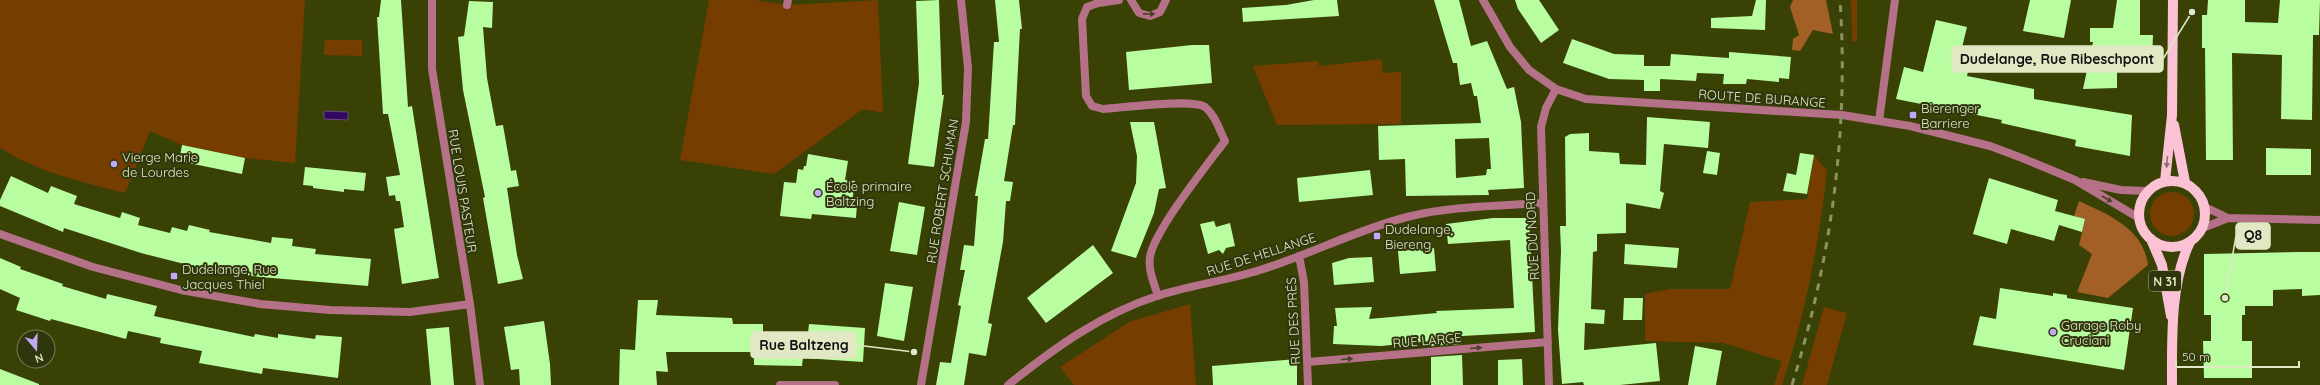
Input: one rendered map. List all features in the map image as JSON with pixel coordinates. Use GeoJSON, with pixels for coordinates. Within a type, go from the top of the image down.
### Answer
{"type":"FeatureCollection","features":[{"type":"Feature","properties":{"kind":"main road"},"geometry":{"type":"LineString","coordinates":[[2165,181],[2172,115],[2173,0]]}},
{"type":"Feature","properties":{"kind":"main road"},"geometry":{"type":"LineString","coordinates":[[2172,115],[2185,182]]}},
{"type":"Feature","properties":{"kind":"main road"},"geometry":{"type":"LineString","coordinates":[[2165,181],[2185,182],[2194,188],[2202,197],[2206,207],[2203,228],[2190,242],[2174,247],[2166,246],[2151,240],[2141,226],[2139,218],[2141,199],[2147,192],[2165,181]]}},
{"type":"Feature","properties":{"kind":"main road","name":"N 31"},"geometry":{"type":"LineString","coordinates":[[2151,240],[2162,265],[2172,324]]}},
{"type":"Feature","properties":{"kind":"main road","name":"N 31"},"geometry":{"type":"LineString","coordinates":[[2172,385],[2172,324],[2182,258],[2190,242]]}},
{"type":"Feature","properties":{"kind":"street","name":"RUE LOUIS PASTEUR"},"geometry":{"type":"LineString","coordinates":[[432,0],[432,69],[470,304],[480,385]]}},
{"type":"Feature","properties":{"kind":"street","name":"RUE ROBERT SCHUMAN"},"geometry":{"type":"LineString","coordinates":[[921,385],[966,122],[968,68],[961,0]]}},
{"type":"Feature","properties":{"kind":"street"},"geometry":{"type":"LineString","coordinates":[[1118,0],[1098,3],[1087,8],[1082,19],[1086,96],[1092,106],[1103,109],[1187,102],[1204,106],[1214,116],[1224,141],[1158,234],[1150,256],[1149,267],[1158,296]]}},
{"type":"Feature","properties":{"kind":"street"},"geometry":{"type":"LineString","coordinates":[[1131,0],[1134,9],[1139,13],[1150,16],[1160,12],[1166,0]]}},
{"type":"Feature","properties":{"kind":"street","name":"ROUTE DE BURANGE"},"geometry":{"type":"LineString","coordinates":[[1483,0],[1510,47],[1529,70],[1556,89],[1586,99],[1842,115],[1910,126],[1990,146],[2075,180],[2139,218]]}},
{"type":"Feature","properties":{"kind":"street"},"geometry":{"type":"LineString","coordinates":[[1879,121],[1895,0]]}},
{"type":"Feature","properties":{"kind":"street","name":"RUE DU NORD"},"geometry":{"type":"LineString","coordinates":[[1549,385],[1542,203],[1541,127],[1546,108],[1556,89]]}},
{"type":"Feature","properties":{"kind":"street","name":"ROUTE DE BURANGE"},"geometry":{"type":"LineString","coordinates":[[2075,180],[2121,190],[2147,192]]}},
{"type":"Feature","properties":{"kind":"street","name":"RUE DE HELLANGE"},"geometry":{"type":"LineString","coordinates":[[1008,385],[1043,356],[1082,330],[1124,309],[1158,296],[1226,280],[1299,256],[1407,217],[1435,212],[1542,203]]}},
{"type":"Feature","properties":{"kind":"street"},"geometry":{"type":"LineString","coordinates":[[2206,207],[2228,218]]}},
{"type":"Feature","properties":{"kind":"street"},"geometry":{"type":"LineString","coordinates":[[2203,228],[2228,218],[2320,220]]}},
{"type":"Feature","properties":{"kind":"street"},"geometry":{"type":"LineString","coordinates":[[0,234],[93,267],[181,290],[260,304],[330,310],[410,312],[470,304]]}},
{"type":"Feature","properties":{"kind":"street","name":"RUE DES PRÉS"},"geometry":{"type":"LineString","coordinates":[[1299,256],[1304,282],[1308,385]]}},
{"type":"Feature","properties":{"kind":"street","name":"RUE LARGE"},"geometry":{"type":"LineString","coordinates":[[1308,362],[1548,342]]}},
{"type":"Feature","properties":{"kind":"street"},"geometry":{"type":"LineString","coordinates":[[780,385],[835,385]]}},
{"type":"Feature","properties":{"kind":"shaded area"},"geometry":{"type":"Polygon","coordinates":[[[0,0],[305,0],[295,163],[245,158],[182,145],[150,131],[125,193],[45,170],[14,156],[0,148],[0,0]]]}},
{"type":"Feature","properties":{"kind":"shaded area"},"geometry":{"type":"Polygon","coordinates":[[[709,0],[755,0],[787,5],[878,0],[883,113],[863,109],[774,174],[680,160],[709,0]]]}},
{"type":"Feature","properties":{"kind":"shaded area"},"geometry":{"type":"Polygon","coordinates":[[[1793,0],[1826,0],[1833,34],[1813,30],[1800,51],[1792,50],[1793,39],[1799,35],[1790,7],[1793,0]]]}},
{"type":"Feature","properties":{"kind":"shaded area"},"geometry":{"type":"Polygon","coordinates":[[[1851,0],[1857,0],[1857,41],[1852,41],[1851,0]]]}},
{"type":"Feature","properties":{"kind":"shaded area"},"geometry":{"type":"Polygon","coordinates":[[[325,40],[362,40],[362,56],[324,55],[325,40]]]}},
{"type":"Feature","properties":{"kind":"shaded area"},"geometry":{"type":"Polygon","coordinates":[[[1381,59],[1383,73],[1401,72],[1401,124],[1277,125],[1253,66],[1318,61],[1319,66],[1381,59]]]}},
{"type":"Feature","properties":{"kind":"shaded area"},"geometry":{"type":"Polygon","coordinates":[[[324,111],[348,112],[348,120],[324,119],[324,111]]]}},
{"type":"Feature","properties":{"kind":"shaded area"},"geometry":{"type":"Polygon","coordinates":[[[1814,155],[1827,171],[1824,198],[1810,279],[1798,333],[1782,385],[1774,385],[1782,361],[1723,343],[1645,341],[1645,294],[1670,289],[1730,289],[1750,202],[1807,199],[1814,155]]]}},
{"type":"Feature","properties":{"kind":"shaded area"},"geometry":{"type":"Polygon","coordinates":[[[2172,192],[2184,196],[2190,202],[2194,214],[2190,226],[2184,232],[2172,236],[2160,232],[2154,226],[2150,214],[2154,202],[2160,196],[2172,192]]]}},
{"type":"Feature","properties":{"kind":"shaded area"},"geometry":{"type":"Polygon","coordinates":[[[2079,201],[2123,224],[2132,232],[2145,252],[2148,265],[2108,298],[2077,292],[2092,254],[2079,245],[2085,220],[2074,216],[2079,201]]]}},
{"type":"Feature","properties":{"kind":"shaded area"},"geometry":{"type":"Polygon","coordinates":[[[1190,304],[1196,385],[1074,385],[1060,367],[1129,322],[1190,304]]]}},
{"type":"Feature","properties":{"kind":"shaded area"},"geometry":{"type":"Polygon","coordinates":[[[1824,307],[1847,313],[1827,385],[1802,385],[1824,307]]]}},
{"type":"Feature","properties":{"kind":"building"},"geometry":{"type":"Polygon","coordinates":[[[381,0],[401,0],[408,107],[412,106],[439,278],[402,284],[394,229],[404,227],[400,201],[396,201],[395,195],[389,196],[386,177],[400,175],[388,114],[383,114],[377,17],[379,17],[381,0]]]}},
{"type":"Feature","properties":{"kind":"building"},"geometry":{"type":"Polygon","coordinates":[[[939,0],[942,95],[944,95],[934,167],[908,164],[919,83],[916,1],[939,0]]]}},
{"type":"Feature","properties":{"kind":"building"},"geometry":{"type":"Polygon","coordinates":[[[995,0],[1019,0],[1022,29],[1020,29],[1015,125],[1013,125],[1004,181],[1013,182],[1010,201],[1006,201],[1003,242],[988,323],[992,324],[986,356],[969,353],[964,385],[936,385],[940,362],[951,363],[961,306],[958,305],[965,270],[960,270],[964,245],[974,246],[978,196],[975,196],[985,139],[988,139],[994,42],[999,42],[995,0]]]}},
{"type":"Feature","properties":{"kind":"building"},"geometry":{"type":"Polygon","coordinates":[[[1314,0],[1337,0],[1339,16],[1243,22],[1242,8],[1286,5],[1314,0]]]}},
{"type":"Feature","properties":{"kind":"building"},"geometry":{"type":"Polygon","coordinates":[[[1434,0],[1459,0],[1471,46],[1487,41],[1507,89],[1514,87],[1521,122],[1524,188],[1488,190],[1489,195],[1406,196],[1405,159],[1379,160],[1378,126],[1481,123],[1477,96],[1474,96],[1471,83],[1460,85],[1457,63],[1453,63],[1434,0]],[[1489,138],[1455,139],[1456,178],[1486,175],[1487,169],[1491,169],[1489,138]]]}},
{"type":"Feature","properties":{"kind":"building"},"geometry":{"type":"Polygon","coordinates":[[[1515,0],[1539,0],[1559,30],[1541,43],[1518,9],[1515,0]]]}},
{"type":"Feature","properties":{"kind":"building"},"geometry":{"type":"Polygon","coordinates":[[[1756,0],[1766,0],[1765,30],[1711,28],[1711,18],[1752,16],[1756,0]]]}},
{"type":"Feature","properties":{"kind":"building"},"geometry":{"type":"Polygon","coordinates":[[[2030,0],[2071,0],[2064,38],[2023,31],[2030,0]]]}},
{"type":"Feature","properties":{"kind":"building"},"geometry":{"type":"Polygon","coordinates":[[[2117,0],[2140,0],[2140,35],[2153,35],[2152,63],[2117,62],[2117,88],[2083,89],[2093,42],[2090,42],[2090,28],[2113,28],[2117,0]]]}},
{"type":"Feature","properties":{"kind":"building"},"geometry":{"type":"Polygon","coordinates":[[[2208,0],[2245,0],[2245,22],[2278,23],[2280,0],[2320,0],[2319,35],[2313,35],[2312,120],[2281,119],[2282,55],[2232,53],[2233,160],[2206,160],[2205,48],[2202,48],[2202,15],[2207,15],[2208,0]]]}},
{"type":"Feature","properties":{"kind":"building"},"geometry":{"type":"Polygon","coordinates":[[[469,1],[493,2],[492,28],[483,27],[487,78],[496,126],[503,125],[511,171],[516,170],[519,186],[507,188],[517,255],[523,279],[498,284],[483,198],[485,197],[463,90],[458,37],[464,36],[469,1]]]}},
{"type":"Feature","properties":{"kind":"building"},"geometry":{"type":"Polygon","coordinates":[[[1936,20],[1967,27],[1959,60],[1970,62],[1967,76],[2034,89],[2034,99],[2132,115],[2130,156],[2075,146],[2076,140],[2001,123],[2002,120],[1896,99],[1904,67],[1923,72],[1936,20]]]}},
{"type":"Feature","properties":{"kind":"building"},"geometry":{"type":"Polygon","coordinates":[[[1572,39],[1614,54],[1644,55],[1644,66],[1670,66],[1671,54],[1729,58],[1729,52],[1791,57],[1789,79],[1779,78],[1779,82],[1747,79],[1746,84],[1723,84],[1724,74],[1697,73],[1696,81],[1660,79],[1660,91],[1644,91],[1644,80],[1609,79],[1563,63],[1572,39]]]}},
{"type":"Feature","properties":{"kind":"building"},"geometry":{"type":"Polygon","coordinates":[[[1192,45],[1209,45],[1212,83],[1129,90],[1126,52],[1192,45]]]}},
{"type":"Feature","properties":{"kind":"building"},"geometry":{"type":"Polygon","coordinates":[[[1647,117],[1710,122],[1708,148],[1664,144],[1660,191],[1664,193],[1660,209],[1626,203],[1626,233],[1597,234],[1597,251],[1593,252],[1591,309],[1605,310],[1604,324],[1585,323],[1584,350],[1656,343],[1660,381],[1620,385],[1584,385],[1583,382],[1562,384],[1558,330],[1561,251],[1560,226],[1566,226],[1565,137],[1570,134],[1589,133],[1589,151],[1619,153],[1620,164],[1646,165],[1647,117]]]}},
{"type":"Feature","properties":{"kind":"building"},"geometry":{"type":"Polygon","coordinates":[[[1130,122],[1154,122],[1166,188],[1159,189],[1154,213],[1136,258],[1111,251],[1136,183],[1137,156],[1130,122]]]}},
{"type":"Feature","properties":{"kind":"building"},"geometry":{"type":"Polygon","coordinates":[[[182,145],[245,158],[242,174],[179,161],[182,145]]]}},
{"type":"Feature","properties":{"kind":"building"},"geometry":{"type":"Polygon","coordinates":[[[2266,148],[2311,149],[2311,175],[2266,175],[2266,148]]]}},
{"type":"Feature","properties":{"kind":"building"},"geometry":{"type":"Polygon","coordinates":[[[1707,151],[1720,153],[1717,175],[1703,173],[1707,151]]]}},
{"type":"Feature","properties":{"kind":"building"},"geometry":{"type":"Polygon","coordinates":[[[1800,153],[1814,155],[1807,194],[1783,191],[1787,173],[1796,175],[1800,153]]]}},
{"type":"Feature","properties":{"kind":"building","name":"École primaire Baltzing"},"geometry":{"type":"Polygon","coordinates":[[[808,154],[848,161],[845,180],[855,181],[852,203],[857,204],[856,218],[812,214],[811,219],[780,216],[784,182],[796,183],[798,169],[803,170],[804,166],[806,166],[808,154]]]}},
{"type":"Feature","properties":{"kind":"building"},"geometry":{"type":"Polygon","coordinates":[[[305,167],[366,173],[364,191],[344,189],[344,192],[313,188],[313,186],[303,185],[305,167]]]}},
{"type":"Feature","properties":{"kind":"building"},"geometry":{"type":"Polygon","coordinates":[[[1370,170],[1373,195],[1299,202],[1297,178],[1370,170]]]}},
{"type":"Feature","properties":{"kind":"building"},"geometry":{"type":"Polygon","coordinates":[[[11,176],[48,193],[51,186],[77,196],[74,204],[120,218],[122,212],[140,218],[138,225],[170,233],[172,227],[187,231],[189,225],[210,230],[209,232],[271,243],[272,237],[293,239],[292,246],[316,249],[315,254],[371,259],[368,286],[260,277],[200,268],[141,253],[64,228],[63,232],[0,206],[0,200],[11,176]]]}},
{"type":"Feature","properties":{"kind":"building"},"geometry":{"type":"Polygon","coordinates":[[[1989,178],[2058,200],[2055,211],[2085,219],[2082,232],[2059,225],[2054,241],[2011,229],[2007,244],[1973,234],[1989,178]]]}},
{"type":"Feature","properties":{"kind":"building"},"geometry":{"type":"Polygon","coordinates":[[[899,202],[925,207],[917,255],[890,251],[899,202]]]}},
{"type":"Feature","properties":{"kind":"building"},"geometry":{"type":"Polygon","coordinates":[[[1493,218],[1529,218],[1535,332],[1462,336],[1462,344],[1431,346],[1431,341],[1381,346],[1333,344],[1334,326],[1337,326],[1335,308],[1372,307],[1369,319],[1437,313],[1436,311],[1514,308],[1510,240],[1448,244],[1446,224],[1493,218]]]}},
{"type":"Feature","properties":{"kind":"building"},"geometry":{"type":"Polygon","coordinates":[[[1214,221],[1216,227],[1230,223],[1235,246],[1226,248],[1223,254],[1219,250],[1208,254],[1200,224],[1214,221]]]}},
{"type":"Feature","properties":{"kind":"building"},"geometry":{"type":"Polygon","coordinates":[[[1625,244],[1679,248],[1677,268],[1624,264],[1625,244]]]}},
{"type":"Feature","properties":{"kind":"building"},"geometry":{"type":"Polygon","coordinates":[[[1093,245],[1113,273],[1046,323],[1027,298],[1093,245]]]}},
{"type":"Feature","properties":{"kind":"building"},"geometry":{"type":"Polygon","coordinates":[[[1434,248],[1436,271],[1400,274],[1398,251],[1434,248]]]}},
{"type":"Feature","properties":{"kind":"building"},"geometry":{"type":"Polygon","coordinates":[[[2320,252],[2320,295],[2302,296],[2302,289],[2273,290],[2273,306],[2245,306],[2245,315],[2242,315],[2242,341],[2252,341],[2252,378],[2204,378],[2203,341],[2211,341],[2211,315],[2204,315],[2204,254],[2320,252]]]}},
{"type":"Feature","properties":{"kind":"building"},"geometry":{"type":"Polygon","coordinates":[[[1372,257],[1374,282],[1334,285],[1332,263],[1349,258],[1372,257]]]}},
{"type":"Feature","properties":{"kind":"building"},"geometry":{"type":"Polygon","coordinates":[[[0,258],[21,267],[20,269],[63,284],[62,286],[106,299],[107,294],[157,306],[154,316],[254,337],[255,334],[278,338],[278,334],[315,339],[316,335],[342,337],[338,378],[263,368],[262,374],[199,363],[202,351],[160,343],[161,338],[128,331],[126,339],[51,319],[50,321],[16,310],[20,298],[0,289],[0,258]]]}},
{"type":"Feature","properties":{"kind":"building"},"geometry":{"type":"Polygon","coordinates":[[[885,283],[913,287],[904,341],[877,336],[885,283]]]}},
{"type":"Feature","properties":{"kind":"building","name":"Garage Roby Cruciani"},"geometry":{"type":"Polygon","coordinates":[[[2000,288],[2053,296],[2053,293],[2067,295],[2067,298],[2133,308],[2124,370],[1973,345],[1980,316],[1996,319],[2000,288]]]}},
{"type":"Feature","properties":{"kind":"building"},"geometry":{"type":"Polygon","coordinates":[[[1624,298],[1643,298],[1642,320],[1623,320],[1624,298]]]}},
{"type":"Feature","properties":{"kind":"building"},"geometry":{"type":"Polygon","coordinates":[[[638,300],[658,300],[656,315],[732,318],[733,324],[763,324],[763,339],[807,342],[809,324],[865,328],[863,362],[803,358],[802,366],[754,365],[754,352],[666,352],[668,372],[656,371],[657,385],[619,385],[620,349],[635,350],[638,300]]]}},
{"type":"Feature","properties":{"kind":"building"},"geometry":{"type":"Polygon","coordinates":[[[544,321],[550,364],[551,385],[520,385],[519,369],[511,370],[504,327],[544,321]]]}},
{"type":"Feature","properties":{"kind":"building"},"geometry":{"type":"Polygon","coordinates":[[[449,327],[454,385],[431,385],[426,329],[449,327]]]}},
{"type":"Feature","properties":{"kind":"building"},"geometry":{"type":"Polygon","coordinates":[[[1695,346],[1722,351],[1716,385],[1688,385],[1695,346]]]}},
{"type":"Feature","properties":{"kind":"building"},"geometry":{"type":"Polygon","coordinates":[[[1462,355],[1463,385],[1431,385],[1431,357],[1462,355]]]}},
{"type":"Feature","properties":{"kind":"building"},"geometry":{"type":"Polygon","coordinates":[[[1297,359],[1297,385],[1213,385],[1212,366],[1297,359]]]}},
{"type":"Feature","properties":{"kind":"building"},"geometry":{"type":"Polygon","coordinates":[[[1522,359],[1523,385],[1498,385],[1498,360],[1522,359]]]}},
{"type":"Feature","properties":{"kind":"building"},"geometry":{"type":"Polygon","coordinates":[[[0,369],[39,384],[39,385],[0,385],[0,369]]]}},
{"type":"Feature","properties":{"kind":"railway"},"geometry":{"type":"LineString","coordinates":[[1792,385],[1806,338],[1817,291],[1827,243],[1834,195],[1842,98],[1840,0]]}},
{"type":"Feature","properties":{"kind":"place","name":"Dudelange, Rue Ribeschpont"},"geometry":{"type":"Point","coordinates":[2192,12]}},
{"type":"Feature","properties":{"kind":"place","name":"Bierenger Barriere"},"geometry":{"type":"Point","coordinates":[1913,115]}},
{"type":"Feature","properties":{"kind":"place","name":"Vierge Marie de Lourdes"},"geometry":{"type":"Point","coordinates":[114,164]}},
{"type":"Feature","properties":{"kind":"place","name":"École primaire Baltzing"},"geometry":{"type":"Point","coordinates":[818,193]}},
{"type":"Feature","properties":{"kind":"place","name":"Dudelange, Biereng"},"geometry":{"type":"Point","coordinates":[1377,236]}},
{"type":"Feature","properties":{"kind":"place","name":"Dudelange, Rue Jacques Thiel"},"geometry":{"type":"Point","coordinates":[174,276]}},
{"type":"Feature","properties":{"kind":"place","name":"Q8"},"geometry":{"type":"Point","coordinates":[2225,298]}},
{"type":"Feature","properties":{"kind":"place","name":"Garage Roby Cruciani"},"geometry":{"type":"Point","coordinates":[2053,332]}},
{"type":"Feature","properties":{"kind":"place","name":"Rue Baltzeng"},"geometry":{"type":"Point","coordinates":[914,352]}}]}
